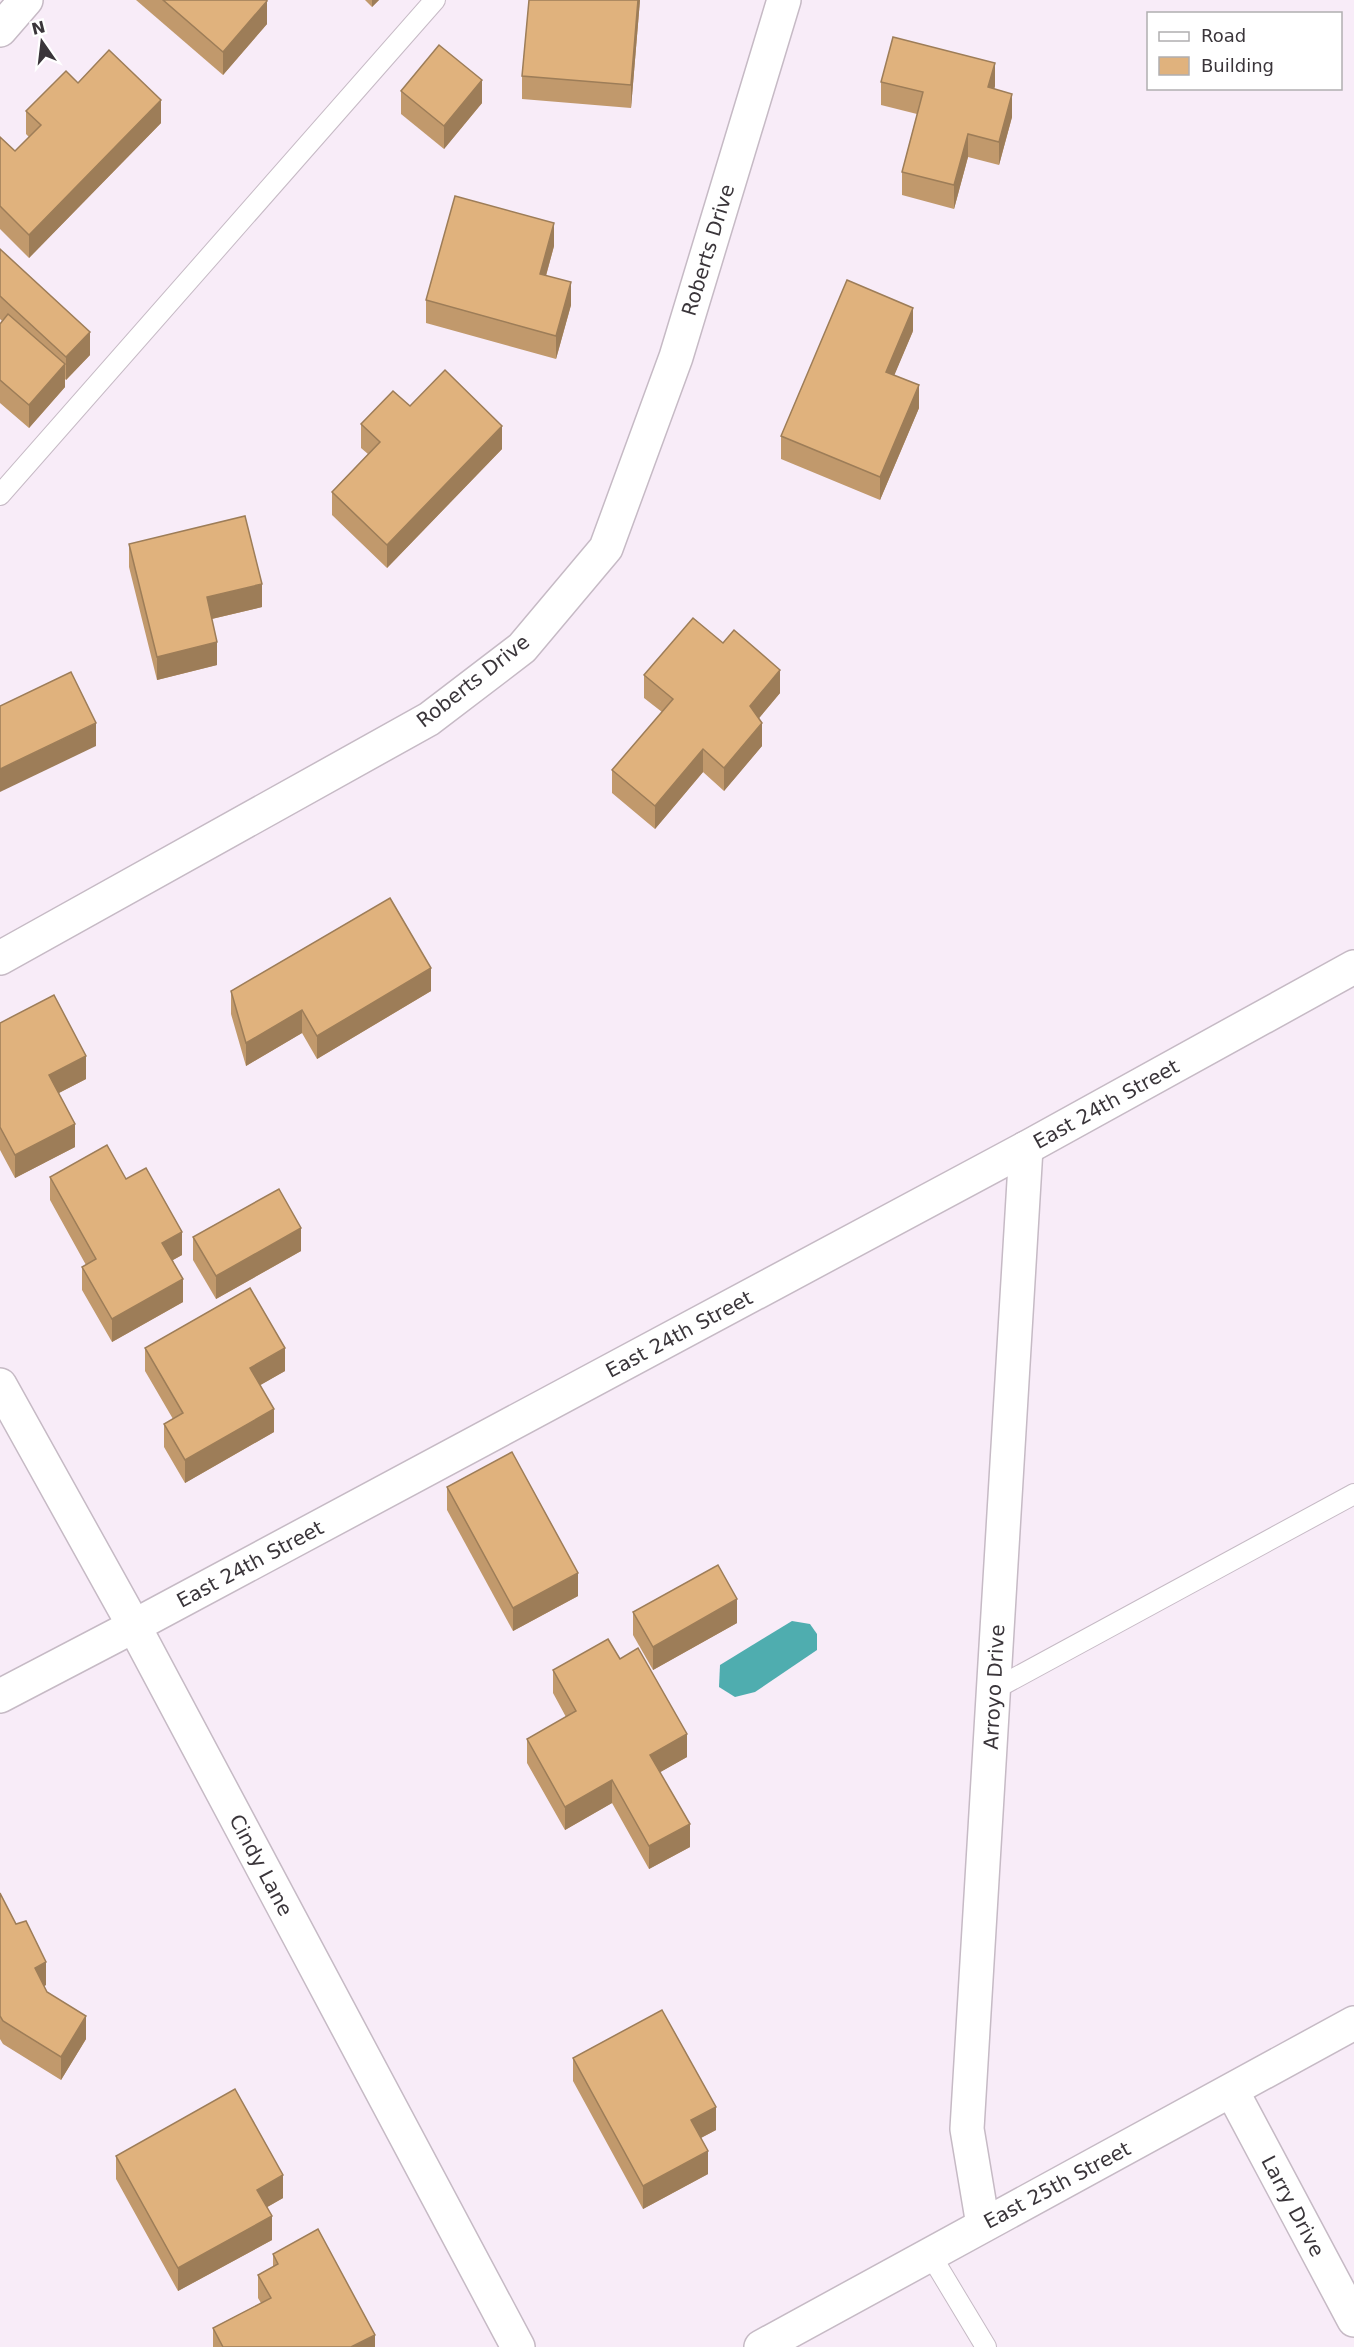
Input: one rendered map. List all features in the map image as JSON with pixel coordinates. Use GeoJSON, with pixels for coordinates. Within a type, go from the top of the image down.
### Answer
{"type":"FeatureCollection","features":[{"type":"Feature","properties":{"kind":"street"},"geometry":{"type":"LineString","coordinates":[[0,30],[26,0]]}},
{"type":"Feature","properties":{"kind":"street","name":"Roberts Drive"},"geometry":{"type":"LineString","coordinates":[[0,958],[429,719],[522,648],[606,548],[676,357],[784,0]]}},
{"type":"Feature","properties":{"kind":"street","name":"East 24th Street"},"geometry":{"type":"LineString","coordinates":[[0,1696],[1026,1148],[1354,967]]}},
{"type":"Feature","properties":{"kind":"street","name":"Arroyo Drive"},"geometry":{"type":"LineString","coordinates":[[983,2225],[967,2129],[1026,1148]]}},
{"type":"Feature","properties":{"kind":"street","name":"Cindy Lane"},"geometry":{"type":"LineString","coordinates":[[0,1385],[134,1626],[518,2347]]}},
{"type":"Feature","properties":{"kind":"street","name":"East 25th Street"},"geometry":{"type":"LineString","coordinates":[[761,2347],[1354,2023]]}},
{"type":"Feature","properties":{"kind":"street","name":"Larry Drive"},"geometry":{"type":"LineString","coordinates":[[1232,2091],[1354,2320]]}},
{"type":"Feature","properties":{"kind":"lane"},"geometry":{"type":"LineString","coordinates":[[0,495],[435,0]]}},
{"type":"Feature","properties":{"kind":"lane"},"geometry":{"type":"LineString","coordinates":[[993,1690],[1354,1494]]}},
{"type":"Feature","properties":{"kind":"lane"},"geometry":{"type":"LineString","coordinates":[[930,2254],[987,2347]]}},
{"type":"Feature","properties":{"kind":"water"},"geometry":{"type":"Polygon","coordinates":[[[792,1621],[810,1624],[817,1634],[817,1650],[755,1692],[735,1697],[719,1687],[720,1665],[792,1621]]]}},
{"type":"Feature","properties":{"kind":"building"},"geometry":{"type":"Polygon","coordinates":[[[163,0],[267,0],[267,1],[223,52],[163,0]]]}},
{"type":"Feature","properties":{"kind":"building"},"geometry":{"type":"Polygon","coordinates":[[[529,0],[638,0],[631,85],[522,76],[529,0]]]}},
{"type":"Feature","properties":{"kind":"building"},"geometry":{"type":"Polygon","coordinates":[[[893,37],[995,63],[988,87],[1012,94],[999,142],[968,134],[954,185],[902,172],[923,92],[881,82],[893,37]]]}},
{"type":"Feature","properties":{"kind":"building"},"geometry":{"type":"Polygon","coordinates":[[[439,45],[482,80],[444,126],[401,91],[439,45]]]}},
{"type":"Feature","properties":{"kind":"building"},"geometry":{"type":"Polygon","coordinates":[[[109,50],[161,100],[29,235],[0,206],[0,137],[15,151],[41,125],[26,111],[66,71],[78,83],[109,50]]]}},
{"type":"Feature","properties":{"kind":"building"},"geometry":{"type":"Polygon","coordinates":[[[455,196],[554,223],[540,274],[571,282],[556,336],[426,300],[455,196]]]}},
{"type":"Feature","properties":{"kind":"building"},"geometry":{"type":"Polygon","coordinates":[[[0,249],[90,332],[66,357],[0,296],[0,249]]]}},
{"type":"Feature","properties":{"kind":"building"},"geometry":{"type":"Polygon","coordinates":[[[847,280],[913,308],[886,372],[919,385],[880,477],[781,436],[847,280]]]}},
{"type":"Feature","properties":{"kind":"building"},"geometry":{"type":"Polygon","coordinates":[[[8,314],[65,364],[29,405],[0,380],[0,324],[8,314]]]}},
{"type":"Feature","properties":{"kind":"building"},"geometry":{"type":"Polygon","coordinates":[[[445,370],[502,426],[387,545],[332,492],[380,442],[361,424],[393,391],[410,406],[445,370]]]}},
{"type":"Feature","properties":{"kind":"building"},"geometry":{"type":"Polygon","coordinates":[[[245,516],[262,584],[207,597],[217,642],[157,657],[129,544],[245,516]]]}},
{"type":"Feature","properties":{"kind":"building"},"geometry":{"type":"Polygon","coordinates":[[[693,618],[723,643],[734,630],[780,670],[750,706],[762,723],[724,768],[703,749],[655,806],[612,770],[673,699],[644,675],[693,618]]]}},
{"type":"Feature","properties":{"kind":"building"},"geometry":{"type":"Polygon","coordinates":[[[71,672],[96,723],[0,769],[0,706],[71,672]]]}},
{"type":"Feature","properties":{"kind":"building"},"geometry":{"type":"Polygon","coordinates":[[[390,898],[431,968],[317,1036],[302,1010],[246,1043],[231,991],[390,898]]]}},
{"type":"Feature","properties":{"kind":"building"},"geometry":{"type":"Polygon","coordinates":[[[54,995],[86,1056],[49,1075],[75,1124],[15,1155],[0,1127],[0,1023],[54,995]]]}},
{"type":"Feature","properties":{"kind":"building"},"geometry":{"type":"Polygon","coordinates":[[[107,1145],[126,1179],[146,1168],[182,1232],[162,1243],[183,1279],[112,1319],[82,1267],[96,1259],[50,1177],[107,1145]]]}},
{"type":"Feature","properties":{"kind":"building"},"geometry":{"type":"Polygon","coordinates":[[[279,1189],[301,1228],[216,1276],[193,1237],[279,1189]]]}},
{"type":"Feature","properties":{"kind":"building"},"geometry":{"type":"Polygon","coordinates":[[[250,1288],[285,1348],[250,1368],[274,1409],[185,1460],[164,1424],[183,1413],[145,1348],[250,1288]]]}},
{"type":"Feature","properties":{"kind":"building"},"geometry":{"type":"Polygon","coordinates":[[[512,1452],[578,1573],[513,1608],[447,1487],[512,1452]]]}},
{"type":"Feature","properties":{"kind":"building"},"geometry":{"type":"Polygon","coordinates":[[[718,1565],[737,1599],[653,1647],[633,1612],[718,1565]]]}},
{"type":"Feature","properties":{"kind":"building"},"geometry":{"type":"Polygon","coordinates":[[[608,1639],[620,1659],[638,1648],[687,1734],[650,1755],[690,1824],[649,1846],[612,1780],[565,1807],[527,1739],[576,1711],[553,1670],[608,1639]]]}},
{"type":"Feature","properties":{"kind":"building"},"geometry":{"type":"Polygon","coordinates":[[[0,1893],[16,1924],[26,1921],[46,1962],[35,1968],[47,1992],[86,2016],[61,2057],[3,2021],[0,2016],[0,1893]]]}},
{"type":"Feature","properties":{"kind":"building"},"geometry":{"type":"Polygon","coordinates":[[[662,2010],[716,2107],[691,2120],[708,2151],[643,2186],[573,2058],[662,2010]]]}},
{"type":"Feature","properties":{"kind":"building"},"geometry":{"type":"Polygon","coordinates":[[[235,2089],[283,2175],[257,2190],[272,2216],[178,2268],[116,2156],[235,2089]]]}},
{"type":"Feature","properties":{"kind":"building"},"geometry":{"type":"Polygon","coordinates":[[[318,2229],[375,2335],[351,2347],[223,2347],[213,2328],[271,2298],[258,2275],[278,2264],[273,2254],[318,2229]]]}}]}
